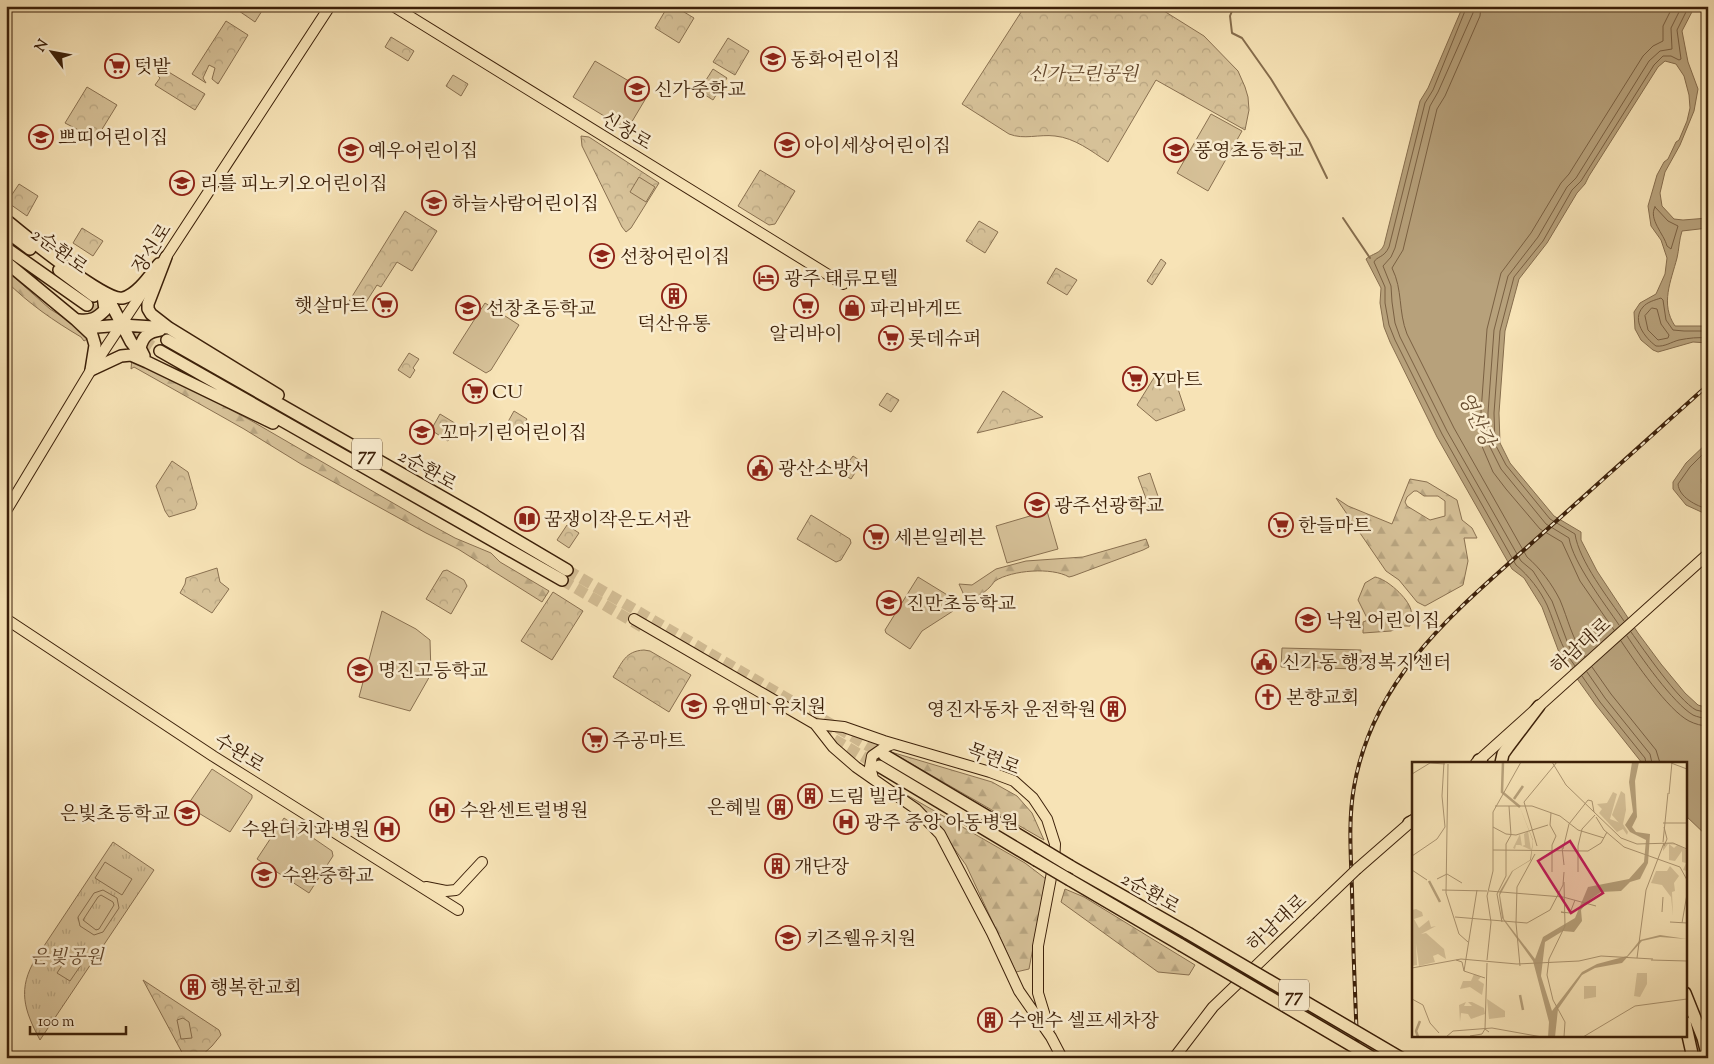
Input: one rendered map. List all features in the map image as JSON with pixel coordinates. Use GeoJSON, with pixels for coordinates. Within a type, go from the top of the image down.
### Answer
{"type":"FeatureCollection","features":[{"type":"Feature","properties":{"kind":"highway"},"geometry":{"type":"LineString","coordinates":[[6,220],[94,298],[105,302],[105,310],[98,317],[92,320],[75,319]]}},
{"type":"Feature","properties":{"kind":"highway","name":"2순환로"},"geometry":{"type":"LineString","coordinates":[[6,232],[94,298]]}},
{"type":"Feature","properties":{"kind":"highway","name":"2순환로"},"geometry":{"type":"LineString","coordinates":[[6,248],[94,298]]}},
{"type":"Feature","properties":{"kind":"highway"},"geometry":{"type":"LineString","coordinates":[[94,298],[125,298],[140,287],[166,257]]}},
{"type":"Feature","properties":{"kind":"highway","name":"2순환로"},"geometry":{"type":"LineString","coordinates":[[160,351],[462,523],[564,575],[447,495],[168,334],[148,308],[166,257]]}},
{"type":"Feature","properties":{"kind":"highway"},"geometry":{"type":"LineString","coordinates":[[6,262],[75,319],[94,338],[95,345],[91,370]]}},
{"type":"Feature","properties":{"kind":"highway"},"geometry":{"type":"LineString","coordinates":[[94,298],[108,298],[136,351],[147,362]]}},
{"type":"Feature","properties":{"kind":"highway"},"geometry":{"type":"LineString","coordinates":[[75,319],[92,326],[122,325],[168,334]]}},
{"type":"Feature","properties":{"kind":"highway"},"geometry":{"type":"LineString","coordinates":[[147,362],[140,348],[142,339],[150,332],[168,334]]}},
{"type":"Feature","properties":{"kind":"highway"},"geometry":{"type":"LineString","coordinates":[[91,370],[121,356],[130,356],[147,362],[279,426],[431,512],[462,523]]}},
{"type":"Feature","properties":{"kind":"highway"},"geometry":{"type":"LineString","coordinates":[[1501,762],[1504,754],[1539,706]]}},
{"type":"Feature","properties":{"kind":"highway","name":"2순환로"},"geometry":{"type":"LineString","coordinates":[[884,755],[1070,866],[1401,1058]]}},
{"type":"Feature","properties":{"kind":"highway","name":"2순환로"},"geometry":{"type":"LineString","coordinates":[[879,766],[1372,1058]]}},
{"type":"Feature","properties":{"kind":"highway"},"geometry":{"type":"LineString","coordinates":[[1686,1001],[1692,1058]]}},
{"type":"Feature","properties":{"kind":"highway"},"geometry":{"type":"LineString","coordinates":[[1689,1022],[1700,1058]]}},
{"type":"Feature","properties":{"kind":"highway"},"geometry":{"type":"LineString","coordinates":[[1689,1022],[1703,1038],[1708,1058]]}},
{"type":"Feature","properties":{"kind":"main road","name":"장신로"},"geometry":{"type":"LineString","coordinates":[[6,511],[91,370],[330,6]]}},
{"type":"Feature","properties":{"kind":"main road","name":"신창로"},"geometry":{"type":"LineString","coordinates":[[393,6],[843,284]]}},
{"type":"Feature","properties":{"kind":"main road","name":"하남대로"},"geometry":{"type":"LineString","coordinates":[[1479,762],[1708,554]]}},
{"type":"Feature","properties":{"kind":"main road","name":"수완로"},"geometry":{"type":"LineString","coordinates":[[6,619],[213,756],[458,910]]}},
{"type":"Feature","properties":{"kind":"main road","name":"목련로"},"geometry":{"type":"LineString","coordinates":[[634,619],[815,724],[833,747],[856,767],[916,809],[940,834],[992,933],[1019,991],[1051,1037],[1062,1058]]}},
{"type":"Feature","properties":{"kind":"main road","name":"목련로"},"geometry":{"type":"LineString","coordinates":[[815,724],[844,727],[893,744],[990,772],[1014,782],[1033,798],[1047,819],[1054,844],[1054,862],[1038,946],[1038,993],[1051,1037]]}},
{"type":"Feature","properties":{"kind":"main road"},"geometry":{"type":"LineString","coordinates":[[873,778],[870,768],[872,756],[884,747],[893,744]]}},
{"type":"Feature","properties":{"kind":"main road","name":"하남대로"},"geometry":{"type":"LineString","coordinates":[[1174,1058],[1212,1007],[1357,869],[1412,821]]}},
{"type":"Feature","properties":{"kind":"main road"},"geometry":{"type":"LineString","coordinates":[[420,886],[453,891],[460,887],[482,862]]}},
{"type":"Feature","properties":{"kind":"green space"},"geometry":{"type":"Polygon","coordinates":[[[242,6],[265,6],[255,22],[239,11],[242,6]]]}},
{"type":"Feature","properties":{"kind":"green space"},"geometry":{"type":"Polygon","coordinates":[[[668,6],[674,6],[694,18],[679,43],[655,28],[668,6]]]}},
{"type":"Feature","properties":{"kind":"green space","name":"신가근린공원"},"geometry":{"type":"Polygon","coordinates":[[[1025,6],[1156,6],[1204,36],[1238,71],[1248,97],[1249,110],[1245,130],[1156,80],[1108,162],[1083,146],[1062,137],[1020,137],[1009,134],[962,104],[1025,6]]]}},
{"type":"Feature","properties":{"kind":"green space"},"geometry":{"type":"Polygon","coordinates":[[[226,21],[248,35],[218,84],[212,79],[215,68],[209,65],[203,78],[206,83],[192,74],[226,21]]]}},
{"type":"Feature","properties":{"kind":"green space"},"geometry":{"type":"Polygon","coordinates":[[[391,37],[414,51],[408,61],[385,47],[391,37]]]}},
{"type":"Feature","properties":{"kind":"green space"},"geometry":{"type":"Polygon","coordinates":[[[728,38],[749,51],[735,75],[713,62],[728,38]]]}},
{"type":"Feature","properties":{"kind":"green space"},"geometry":{"type":"Polygon","coordinates":[[[595,61],[649,93],[627,130],[573,97],[595,61]]]}},
{"type":"Feature","properties":{"kind":"green space"},"geometry":{"type":"Polygon","coordinates":[[[162,68],[205,94],[195,110],[155,85],[160,78],[157,75],[162,68]]]}},
{"type":"Feature","properties":{"kind":"green space"},"geometry":{"type":"Polygon","coordinates":[[[713,69],[727,78],[713,100],[699,91],[713,69]]]}},
{"type":"Feature","properties":{"kind":"green space"},"geometry":{"type":"Polygon","coordinates":[[[453,75],[468,84],[461,96],[446,86],[453,75]]]}},
{"type":"Feature","properties":{"kind":"green space"},"geometry":{"type":"Polygon","coordinates":[[[87,87],[117,105],[96,139],[65,123],[87,87]]]}},
{"type":"Feature","properties":{"kind":"green space"},"geometry":{"type":"Polygon","coordinates":[[[1211,114],[1242,131],[1208,191],[1177,173],[1211,114]]]}},
{"type":"Feature","properties":{"kind":"green space"},"geometry":{"type":"Polygon","coordinates":[[[581,136],[589,137],[659,183],[631,228],[626,232],[582,146],[581,136]]]}},
{"type":"Feature","properties":{"kind":"green space"},"geometry":{"type":"Polygon","coordinates":[[[760,170],[795,191],[775,224],[769,225],[738,206],[760,170]]]}},
{"type":"Feature","properties":{"kind":"green space"},"geometry":{"type":"Polygon","coordinates":[[[639,177],[655,187],[646,202],[630,192],[639,177]]]}},
{"type":"Feature","properties":{"kind":"green space"},"geometry":{"type":"Polygon","coordinates":[[[19,184],[38,196],[27,216],[7,202],[19,184]]]}},
{"type":"Feature","properties":{"kind":"green space"},"geometry":{"type":"Polygon","coordinates":[[[405,211],[437,231],[412,271],[397,262],[381,287],[377,285],[361,310],[348,303],[405,211]]]}},
{"type":"Feature","properties":{"kind":"green space"},"geometry":{"type":"Polygon","coordinates":[[[979,221],[998,232],[985,253],[966,241],[979,221]]]}},
{"type":"Feature","properties":{"kind":"green space"},"geometry":{"type":"Polygon","coordinates":[[[82,228],[103,241],[93,256],[73,243],[82,228]]]}},
{"type":"Feature","properties":{"kind":"green space"},"geometry":{"type":"Polygon","coordinates":[[[1161,259],[1166,263],[1152,285],[1147,281],[1161,259]]]}},
{"type":"Feature","properties":{"kind":"green space"},"geometry":{"type":"Polygon","coordinates":[[[1056,268],[1077,280],[1067,295],[1047,283],[1056,268]]]}},
{"type":"Feature","properties":{"kind":"green space"},"geometry":{"type":"Polygon","coordinates":[[[6,270],[50,309],[82,329],[89,338],[84,341],[81,337],[33,305],[6,281],[6,270]]]}},
{"type":"Feature","properties":{"kind":"green space"},"geometry":{"type":"Polygon","coordinates":[[[485,303],[519,325],[491,370],[486,373],[453,353],[485,303]]]}},
{"type":"Feature","properties":{"kind":"green space"},"geometry":{"type":"Polygon","coordinates":[[[409,353],[419,359],[413,368],[415,370],[410,378],[398,370],[409,353]]]}},
{"type":"Feature","properties":{"kind":"green space"},"geometry":{"type":"Polygon","coordinates":[[[132,358],[250,420],[455,538],[491,553],[500,562],[549,591],[542,602],[458,549],[301,464],[244,429],[134,367],[131,369],[132,358]]]}},
{"type":"Feature","properties":{"kind":"green space"},"geometry":{"type":"Polygon","coordinates":[[[1163,374],[1175,380],[1185,410],[1156,421],[1137,405],[1155,376],[1163,374]]]}},
{"type":"Feature","properties":{"kind":"green space"},"geometry":{"type":"Polygon","coordinates":[[[1003,391],[1043,417],[977,433],[1003,391]]]}},
{"type":"Feature","properties":{"kind":"green space"},"geometry":{"type":"Polygon","coordinates":[[[887,393],[899,400],[891,412],[879,405],[887,393]]]}},
{"type":"Feature","properties":{"kind":"green space"},"geometry":{"type":"Polygon","coordinates":[[[514,411],[527,419],[520,430],[504,429],[514,411]]]}},
{"type":"Feature","properties":{"kind":"green space"},"geometry":{"type":"Polygon","coordinates":[[[440,414],[458,425],[448,441],[431,430],[440,414]]]}},
{"type":"Feature","properties":{"kind":"green space"},"geometry":{"type":"Polygon","coordinates":[[[853,456],[862,462],[851,479],[838,471],[847,458],[850,460],[853,456]]]}},
{"type":"Feature","properties":{"kind":"green space"},"geometry":{"type":"Polygon","coordinates":[[[172,461],[188,472],[197,504],[195,509],[169,517],[156,486],[172,461]]]}},
{"type":"Feature","properties":{"kind":"green space"},"geometry":{"type":"Polygon","coordinates":[[[1150,473],[1162,508],[1151,512],[1138,477],[1150,473]]]}},
{"type":"Feature","properties":{"kind":"green space"},"geometry":{"type":"Polygon","coordinates":[[[1410,479],[1427,482],[1457,500],[1462,520],[1472,528],[1477,538],[1464,538],[1468,561],[1463,585],[1425,606],[1417,602],[1399,580],[1386,571],[1336,498],[1348,506],[1392,524],[1410,479]],[[1414,491],[1407,497],[1405,502],[1407,506],[1430,520],[1445,516],[1445,501],[1438,496],[1424,496],[1414,491]]]}},
{"type":"Feature","properties":{"kind":"green space"},"geometry":{"type":"Polygon","coordinates":[[[1047,511],[1058,549],[1007,563],[996,526],[1047,511]]]}},
{"type":"Feature","properties":{"kind":"green space"},"geometry":{"type":"Polygon","coordinates":[[[811,515],[850,539],[851,543],[841,560],[836,562],[797,539],[811,515]]]}},
{"type":"Feature","properties":{"kind":"green space"},"geometry":{"type":"Polygon","coordinates":[[[567,525],[579,533],[569,548],[557,540],[567,525]]]}},
{"type":"Feature","properties":{"kind":"green space"},"geometry":{"type":"Polygon","coordinates":[[[1146,539],[1149,547],[1073,576],[1069,577],[1053,572],[1032,571],[1002,577],[982,594],[967,602],[959,584],[972,585],[996,569],[1026,561],[1083,557],[1146,539]]]}},
{"type":"Feature","properties":{"kind":"green space"},"geometry":{"type":"Polygon","coordinates":[[[217,568],[220,582],[229,589],[212,613],[180,593],[186,578],[217,568]]]}},
{"type":"Feature","properties":{"kind":"green space"},"geometry":{"type":"Polygon","coordinates":[[[447,570],[464,580],[467,586],[451,614],[426,599],[443,571],[447,570]]]}},
{"type":"Feature","properties":{"kind":"green space"},"geometry":{"type":"Polygon","coordinates":[[[918,577],[949,596],[953,611],[922,631],[910,649],[886,633],[885,630],[918,577]]]}},
{"type":"Feature","properties":{"kind":"green space"},"geometry":{"type":"Polygon","coordinates":[[[1375,577],[1391,585],[1406,600],[1411,610],[1410,626],[1402,626],[1391,631],[1363,633],[1363,622],[1368,620],[1358,600],[1365,583],[1375,577]]]}},
{"type":"Feature","properties":{"kind":"green space"},"geometry":{"type":"Polygon","coordinates":[[[553,592],[583,611],[552,660],[521,641],[553,592]]]}},
{"type":"Feature","properties":{"kind":"green space"},"geometry":{"type":"Polygon","coordinates":[[[382,611],[416,629],[430,640],[431,674],[410,711],[359,697],[382,611]]]}},
{"type":"Feature","properties":{"kind":"green space"},"geometry":{"type":"Polygon","coordinates":[[[1282,648],[1361,650],[1361,669],[1281,667],[1282,648]]]}},
{"type":"Feature","properties":{"kind":"green space"},"geometry":{"type":"Polygon","coordinates":[[[644,650],[650,651],[691,675],[669,712],[613,677],[628,655],[644,650]]]}},
{"type":"Feature","properties":{"kind":"green space"},"geometry":{"type":"Polygon","coordinates":[[[891,752],[992,782],[1017,796],[1032,813],[1044,840],[891,752]]]}},
{"type":"Feature","properties":{"kind":"green space"},"geometry":{"type":"Polygon","coordinates":[[[212,769],[252,795],[252,798],[230,832],[187,806],[212,769]]]}},
{"type":"Feature","properties":{"kind":"green space"},"geometry":{"type":"Polygon","coordinates":[[[905,794],[1025,863],[1046,879],[1029,969],[1016,972],[966,865],[933,819],[905,794]]]}},
{"type":"Feature","properties":{"kind":"green space"},"geometry":{"type":"Polygon","coordinates":[[[284,818],[332,851],[333,856],[309,893],[257,859],[284,818]]]}},
{"type":"Feature","properties":{"kind":"green space","name":"은빛공원"},"geometry":{"type":"Polygon","coordinates":[[[113,842],[154,870],[40,1040],[30,1019],[25,999],[26,980],[30,969],[113,842]]]}},
{"type":"Feature","properties":{"kind":"green space"},"geometry":{"type":"Polygon","coordinates":[[[105,862],[132,879],[122,895],[95,878],[105,862]]]}},
{"type":"Feature","properties":{"kind":"green space"},"geometry":{"type":"Polygon","coordinates":[[[1065,889],[1084,897],[1195,965],[1189,975],[1158,972],[1061,902],[1065,889]]]}},
{"type":"Feature","properties":{"kind":"green space"},"geometry":{"type":"Polygon","coordinates":[[[103,890],[117,898],[119,908],[103,932],[94,935],[80,926],[78,917],[94,893],[103,890]],[[101,895],[83,920],[96,930],[99,929],[114,905],[113,902],[101,895]]]}},
{"type":"Feature","properties":{"kind":"green space"},"geometry":{"type":"Polygon","coordinates":[[[68,956],[81,965],[70,981],[57,973],[68,956]]]}},
{"type":"Feature","properties":{"kind":"green space"},"geometry":{"type":"Polygon","coordinates":[[[143,980],[219,1030],[221,1035],[199,1058],[185,1058],[143,980]]]}},
{"type":"Feature","properties":{"kind":"green space"},"geometry":{"type":"Polygon","coordinates":[[[183,1018],[189,1022],[192,1038],[181,1039],[177,1020],[183,1018]]]}},
{"type":"Feature","properties":{"kind":"water","name":"영산강"},"geometry":{"type":"Polygon","coordinates":[[[1463,6],[1695,6],[1682,31],[1688,62],[1698,89],[1694,111],[1680,145],[1665,172],[1660,193],[1662,206],[1674,219],[1708,218],[1708,228],[1682,231],[1667,301],[1675,326],[1708,326],[1708,343],[1693,342],[1658,352],[1641,340],[1635,329],[1634,312],[1640,303],[1656,294],[1665,274],[1667,258],[1661,240],[1651,226],[1648,206],[1657,175],[1679,140],[1690,108],[1684,76],[1676,64],[1665,61],[1658,67],[1547,243],[1519,279],[1505,331],[1499,413],[1500,443],[1510,463],[1554,516],[1581,532],[1581,540],[1597,571],[1638,633],[1685,693],[1698,705],[1708,708],[1708,837],[1686,816],[1686,762],[1641,762],[1596,705],[1560,655],[1542,607],[1524,578],[1512,569],[1437,437],[1384,327],[1380,303],[1381,288],[1366,259],[1378,252],[1384,245],[1420,101],[1428,88],[1463,6]]]}},
{"type":"Feature","properties":{"kind":"water"},"geometry":{"type":"Polygon","coordinates":[[[1708,442],[1708,467],[1701,481],[1708,496],[1708,515],[1686,505],[1673,489],[1673,482],[1686,463],[1708,442]]]}},
{"type":"Feature","properties":{"kind":"waterway"},"geometry":{"type":"LineString","coordinates":[[1234,6],[1230,16],[1232,33],[1242,38],[1271,79],[1308,139],[1327,178]]}},
{"type":"Feature","properties":{"kind":"waterway"},"geometry":{"type":"LineString","coordinates":[[1343,218],[1370,258]]}},
{"type":"Feature","properties":{"kind":"tunnel"},"geometry":{"type":"LineString","coordinates":[[87,305],[160,351]]}},
{"type":"Feature","properties":{"kind":"tunnel"},"geometry":{"type":"LineString","coordinates":[[567,570],[884,755]]}},
{"type":"Feature","properties":{"kind":"tunnel"},"geometry":{"type":"LineString","coordinates":[[562,580],[642,627]]}},
{"type":"Feature","properties":{"kind":"tunnel"},"geometry":{"type":"LineString","coordinates":[[820,731],[879,766]]}},
{"type":"Feature","properties":{"kind":"railway"},"geometry":{"type":"LineString","coordinates":[[1358,1058],[1350,826],[1354,787],[1365,746],[1380,709],[1401,676],[1425,645],[1452,616],[1708,385]]}},
{"type":"Feature","properties":{"kind":"place","name":"동화어린이집"},"geometry":{"type":"Point","coordinates":[773,59]}},
{"type":"Feature","properties":{"kind":"place","name":"텃밭"},"geometry":{"type":"Point","coordinates":[117,66]}},
{"type":"Feature","properties":{"kind":"place","name":"신가중학교"},"geometry":{"type":"Point","coordinates":[637,89]}},
{"type":"Feature","properties":{"kind":"place","name":"쁘띠어린이집"},"geometry":{"type":"Point","coordinates":[41,137]}},
{"type":"Feature","properties":{"kind":"place","name":"아이세상어린이집"},"geometry":{"type":"Point","coordinates":[787,145]}},
{"type":"Feature","properties":{"kind":"place","name":"예우어린이집"},"geometry":{"type":"Point","coordinates":[351,150]}},
{"type":"Feature","properties":{"kind":"place","name":"풍영초등학교"},"geometry":{"type":"Point","coordinates":[1176,150]}},
{"type":"Feature","properties":{"kind":"place","name":"리틀 피노키오어린이집"},"geometry":{"type":"Point","coordinates":[182,183]}},
{"type":"Feature","properties":{"kind":"place","name":"하늘사람어린이집"},"geometry":{"type":"Point","coordinates":[434,203]}},
{"type":"Feature","properties":{"kind":"place","name":"선창어린이집"},"geometry":{"type":"Point","coordinates":[602,256]}},
{"type":"Feature","properties":{"kind":"place","name":"광주 태류모텔"},"geometry":{"type":"Point","coordinates":[766,278]}},
{"type":"Feature","properties":{"kind":"place","name":"덕산유통"},"geometry":{"type":"Point","coordinates":[674,296]}},
{"type":"Feature","properties":{"kind":"place","name":"햇살마트"},"geometry":{"type":"Point","coordinates":[385,305]}},
{"type":"Feature","properties":{"kind":"place","name":"알리바이"},"geometry":{"type":"Point","coordinates":[806,306]}},
{"type":"Feature","properties":{"kind":"place","name":"선창초등학교"},"geometry":{"type":"Point","coordinates":[468,308]}},
{"type":"Feature","properties":{"kind":"place","name":"파리바게뜨"},"geometry":{"type":"Point","coordinates":[852,308]}},
{"type":"Feature","properties":{"kind":"place","name":"롯데슈퍼"},"geometry":{"type":"Point","coordinates":[891,338]}},
{"type":"Feature","properties":{"kind":"place","name":"Y마트"},"geometry":{"type":"Point","coordinates":[1135,379]}},
{"type":"Feature","properties":{"kind":"place","name":"CU"},"geometry":{"type":"Point","coordinates":[475,391]}},
{"type":"Feature","properties":{"kind":"place","name":"꼬마기린어린이집"},"geometry":{"type":"Point","coordinates":[422,432]}},
{"type":"Feature","properties":{"kind":"place","name":"광산소방서"},"geometry":{"type":"Point","coordinates":[760,468]}},
{"type":"Feature","properties":{"kind":"place","name":"광주선광학교"},"geometry":{"type":"Point","coordinates":[1037,505]}},
{"type":"Feature","properties":{"kind":"place","name":"꿈쟁이작은도서관"},"geometry":{"type":"Point","coordinates":[527,519]}},
{"type":"Feature","properties":{"kind":"place","name":"한들마트"},"geometry":{"type":"Point","coordinates":[1281,525]}},
{"type":"Feature","properties":{"kind":"place","name":"세븐일레븐"},"geometry":{"type":"Point","coordinates":[876,537]}},
{"type":"Feature","properties":{"kind":"place","name":"진만초등학교"},"geometry":{"type":"Point","coordinates":[889,603]}},
{"type":"Feature","properties":{"kind":"place","name":"낙원 어린이집"},"geometry":{"type":"Point","coordinates":[1308,620]}},
{"type":"Feature","properties":{"kind":"place","name":"신가동 행정복지센터"},"geometry":{"type":"Point","coordinates":[1264,662]}},
{"type":"Feature","properties":{"kind":"place","name":"명진고등학교"},"geometry":{"type":"Point","coordinates":[360,670]}},
{"type":"Feature","properties":{"kind":"place","name":"본향교회"},"geometry":{"type":"Point","coordinates":[1268,697]}},
{"type":"Feature","properties":{"kind":"place","name":"유앤미 유치원"},"geometry":{"type":"Point","coordinates":[694,706]}},
{"type":"Feature","properties":{"kind":"place","name":"영진자동차 운전학원"},"geometry":{"type":"Point","coordinates":[1113,709]}},
{"type":"Feature","properties":{"kind":"place","name":"주공마트"},"geometry":{"type":"Point","coordinates":[595,740]}},
{"type":"Feature","properties":{"kind":"place","name":"드림 빌라"},"geometry":{"type":"Point","coordinates":[810,796]}},
{"type":"Feature","properties":{"kind":"place","name":"은혜빌"},"geometry":{"type":"Point","coordinates":[780,807]}},
{"type":"Feature","properties":{"kind":"place","name":"수완센트럴병원"},"geometry":{"type":"Point","coordinates":[442,810]}},
{"type":"Feature","properties":{"kind":"place","name":"은빛초등학교"},"geometry":{"type":"Point","coordinates":[187,813]}},
{"type":"Feature","properties":{"kind":"place","name":"광주 중앙 아동병원"},"geometry":{"type":"Point","coordinates":[846,822]}},
{"type":"Feature","properties":{"kind":"place","name":"수완더치과병원"},"geometry":{"type":"Point","coordinates":[387,829]}},
{"type":"Feature","properties":{"kind":"place","name":"개단장"},"geometry":{"type":"Point","coordinates":[777,866]}},
{"type":"Feature","properties":{"kind":"place","name":"수완중학교"},"geometry":{"type":"Point","coordinates":[264,875]}},
{"type":"Feature","properties":{"kind":"place","name":"키즈웰유치원"},"geometry":{"type":"Point","coordinates":[788,938]}},
{"type":"Feature","properties":{"kind":"place","name":"행복한교회"},"geometry":{"type":"Point","coordinates":[193,987]}},
{"type":"Feature","properties":{"kind":"place","name":"수앤수 셀프세차장"},"geometry":{"type":"Point","coordinates":[990,1020]}}]}
